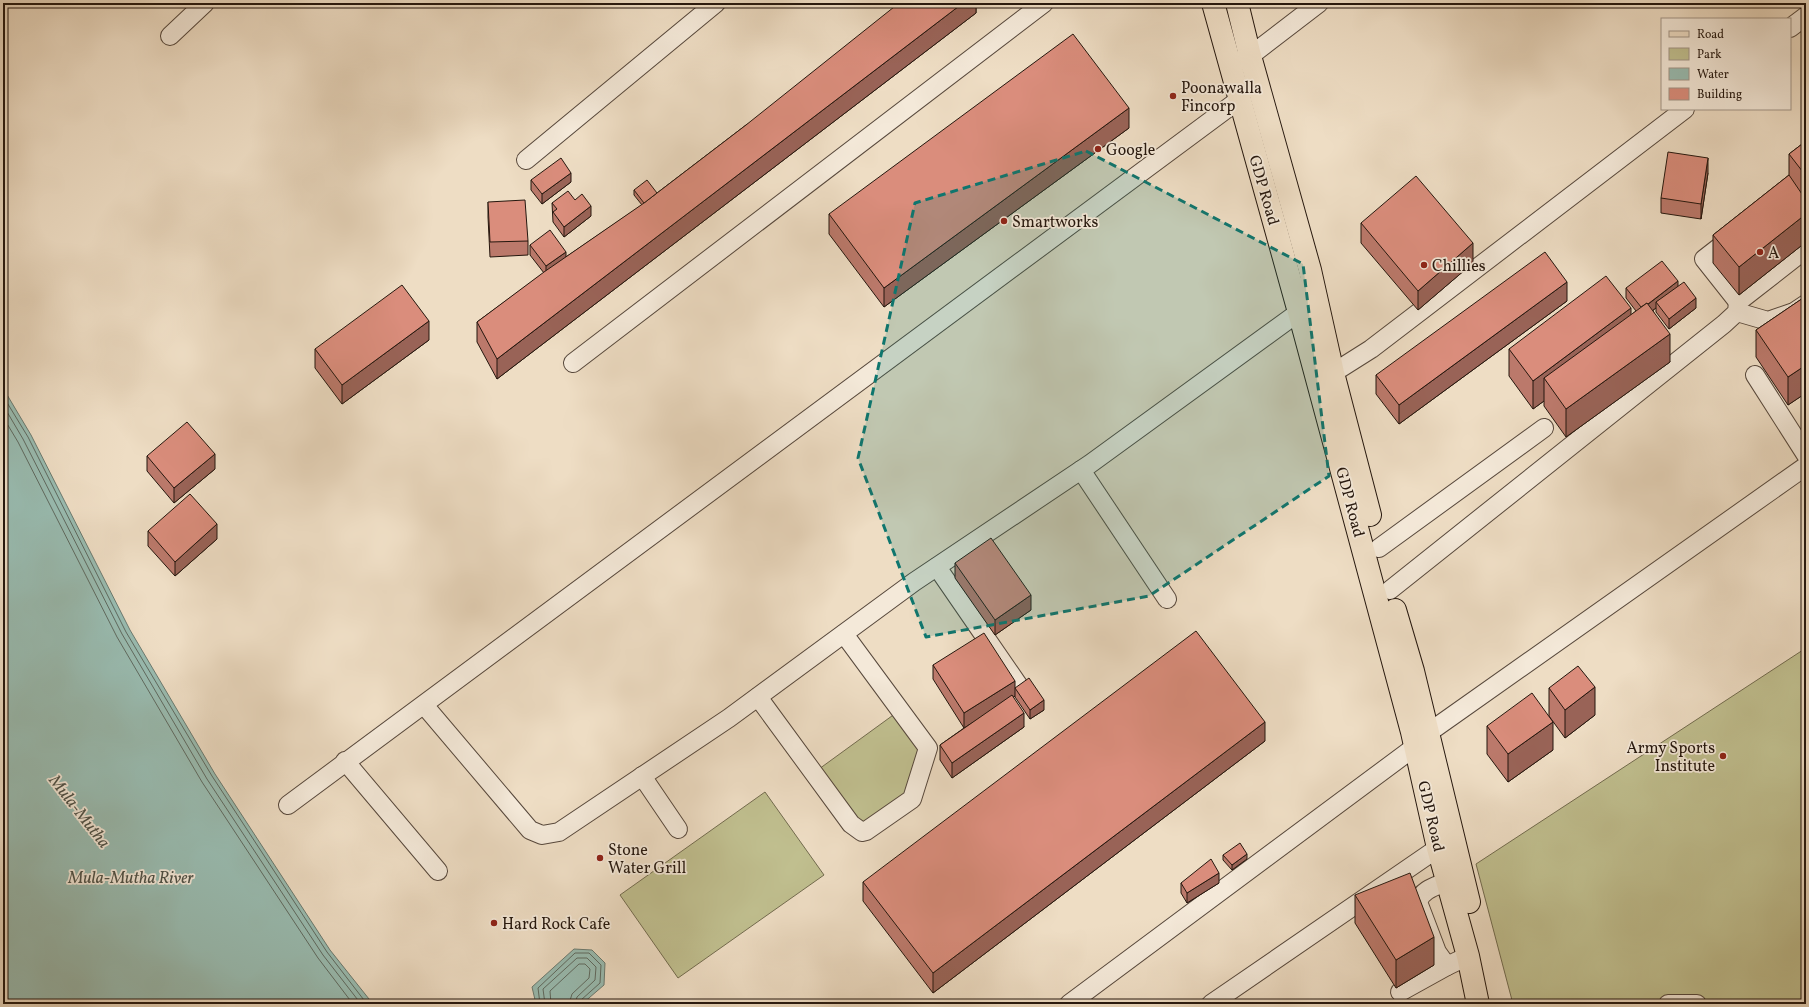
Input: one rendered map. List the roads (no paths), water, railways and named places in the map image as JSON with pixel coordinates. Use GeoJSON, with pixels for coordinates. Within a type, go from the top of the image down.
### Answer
{"type":"FeatureCollection","features":[{"type":"Feature","properties":{"kind":"main road","name":"GDP Road"},"geometry":{"type":"LineString","coordinates":[[1213,3],[1299,312],[1422,740],[1438,848],[1468,956],[1478,1004]]}},
{"type":"Feature","properties":{"kind":"main road"},"geometry":{"type":"LineString","coordinates":[[1237,3],[1250,56],[1310,270],[1333,374],[1413,672],[1422,740],[1493,1004]]}},
{"type":"Feature","properties":{"kind":"street"},"geometry":{"type":"LineString","coordinates":[[170,36],[205,3]]}},
{"type":"Feature","properties":{"kind":"street"},"geometry":{"type":"LineString","coordinates":[[526,160],[716,3]]}},
{"type":"Feature","properties":{"kind":"street"},"geometry":{"type":"LineString","coordinates":[[574,362],[1044,3]]}},
{"type":"Feature","properties":{"kind":"street"},"geometry":{"type":"LineString","coordinates":[[1230,65],[1250,56],[1319,3]]}},
{"type":"Feature","properties":{"kind":"street"},"geometry":{"type":"LineString","coordinates":[[1791,27],[1806,16]]}},
{"type":"Feature","properties":{"kind":"street"},"geometry":{"type":"LineString","coordinates":[[288,804],[345,761],[424,705],[1240,99]]}},
{"type":"Feature","properties":{"kind":"street"},"geometry":{"type":"LineString","coordinates":[[1333,374],[1371,349],[1684,110]]}},
{"type":"Feature","properties":{"kind":"street"},"geometry":{"type":"LineString","coordinates":[[1746,226],[1704,259],[1737,307],[1768,322],[1794,312],[1806,304]]}},
{"type":"Feature","properties":{"kind":"street"},"geometry":{"type":"LineString","coordinates":[[1390,590],[1806,249]]}},
{"type":"Feature","properties":{"kind":"street"},"geometry":{"type":"LineString","coordinates":[[424,705],[530,830],[542,835],[559,832],[758,697],[937,567],[1081,470],[1299,312]]}},
{"type":"Feature","properties":{"kind":"street"},"geometry":{"type":"LineString","coordinates":[[1755,375],[1806,455]]}},
{"type":"Feature","properties":{"kind":"street"},"geometry":{"type":"LineString","coordinates":[[1379,548],[1544,428]]}},
{"type":"Feature","properties":{"kind":"street"},"geometry":{"type":"LineString","coordinates":[[1069,1004],[1422,740],[1806,466]]}},
{"type":"Feature","properties":{"kind":"street"},"geometry":{"type":"LineString","coordinates":[[1081,470],[1168,599]]}},
{"type":"Feature","properties":{"kind":"street"},"geometry":{"type":"LineString","coordinates":[[937,567],[1021,689]]}},
{"type":"Feature","properties":{"kind":"street"},"geometry":{"type":"LineString","coordinates":[[758,697],[851,824],[858,831],[866,831],[912,799],[928,748],[844,634]]}},
{"type":"Feature","properties":{"kind":"street"},"geometry":{"type":"LineString","coordinates":[[345,761],[438,871]]}},
{"type":"Feature","properties":{"kind":"street"},"geometry":{"type":"LineString","coordinates":[[642,776],[678,829]]}},
{"type":"Feature","properties":{"kind":"street"},"geometry":{"type":"LineString","coordinates":[[1211,1004],[1438,848]]}},
{"type":"Feature","properties":{"kind":"street"},"geometry":{"type":"LineString","coordinates":[[1447,966],[1440,959],[1418,902],[1420,896],[1424,892],[1448,881]]}},
{"type":"Feature","properties":{"kind":"street"},"geometry":{"type":"LineString","coordinates":[[1400,992],[1468,956]]}},
{"type":"Feature","properties":{"kind":"street"},"geometry":{"type":"LineString","coordinates":[[1668,1004],[1697,1004]]}},
{"type":"Feature","properties":{"kind":"water","name":"Mula-Mutha River"},"geometry":{"type":"Polygon","coordinates":[[[3,388],[31,435],[130,630],[215,774],[330,950],[373,1004],[3,1004],[3,388]]]}},
{"type":"Feature","properties":{"kind":"water"},"geometry":{"type":"Polygon","coordinates":[[[574,949],[592,950],[605,963],[604,985],[582,1004],[536,1004],[532,987],[574,949]]]}},
{"type":"Feature","properties":{"kind":"place","name":"Poonawalla Fincorp"},"geometry":{"type":"Point","coordinates":[1173,96]}},
{"type":"Feature","properties":{"kind":"place","name":"Google"},"geometry":{"type":"Point","coordinates":[1098,149]}},
{"type":"Feature","properties":{"kind":"place","name":"Smartworks"},"geometry":{"type":"Point","coordinates":[1004,221]}},
{"type":"Feature","properties":{"kind":"place","name":"A"},"geometry":{"type":"Point","coordinates":[1760,252]}},
{"type":"Feature","properties":{"kind":"place","name":"Chillies"},"geometry":{"type":"Point","coordinates":[1424,265]}},
{"type":"Feature","properties":{"kind":"place","name":"Army Sports Institute"},"geometry":{"type":"Point","coordinates":[1723,756]}},
{"type":"Feature","properties":{"kind":"place","name":"Stone Water Grill"},"geometry":{"type":"Point","coordinates":[600,858]}},
{"type":"Feature","properties":{"kind":"place","name":"Hard Rock Cafe"},"geometry":{"type":"Point","coordinates":[494,923]}},
{"type":"Feature","properties":{"kind":"water label","name":"Mula-Mutha"},"geometry":{"type":"Point","coordinates":[80,811]}}]}
